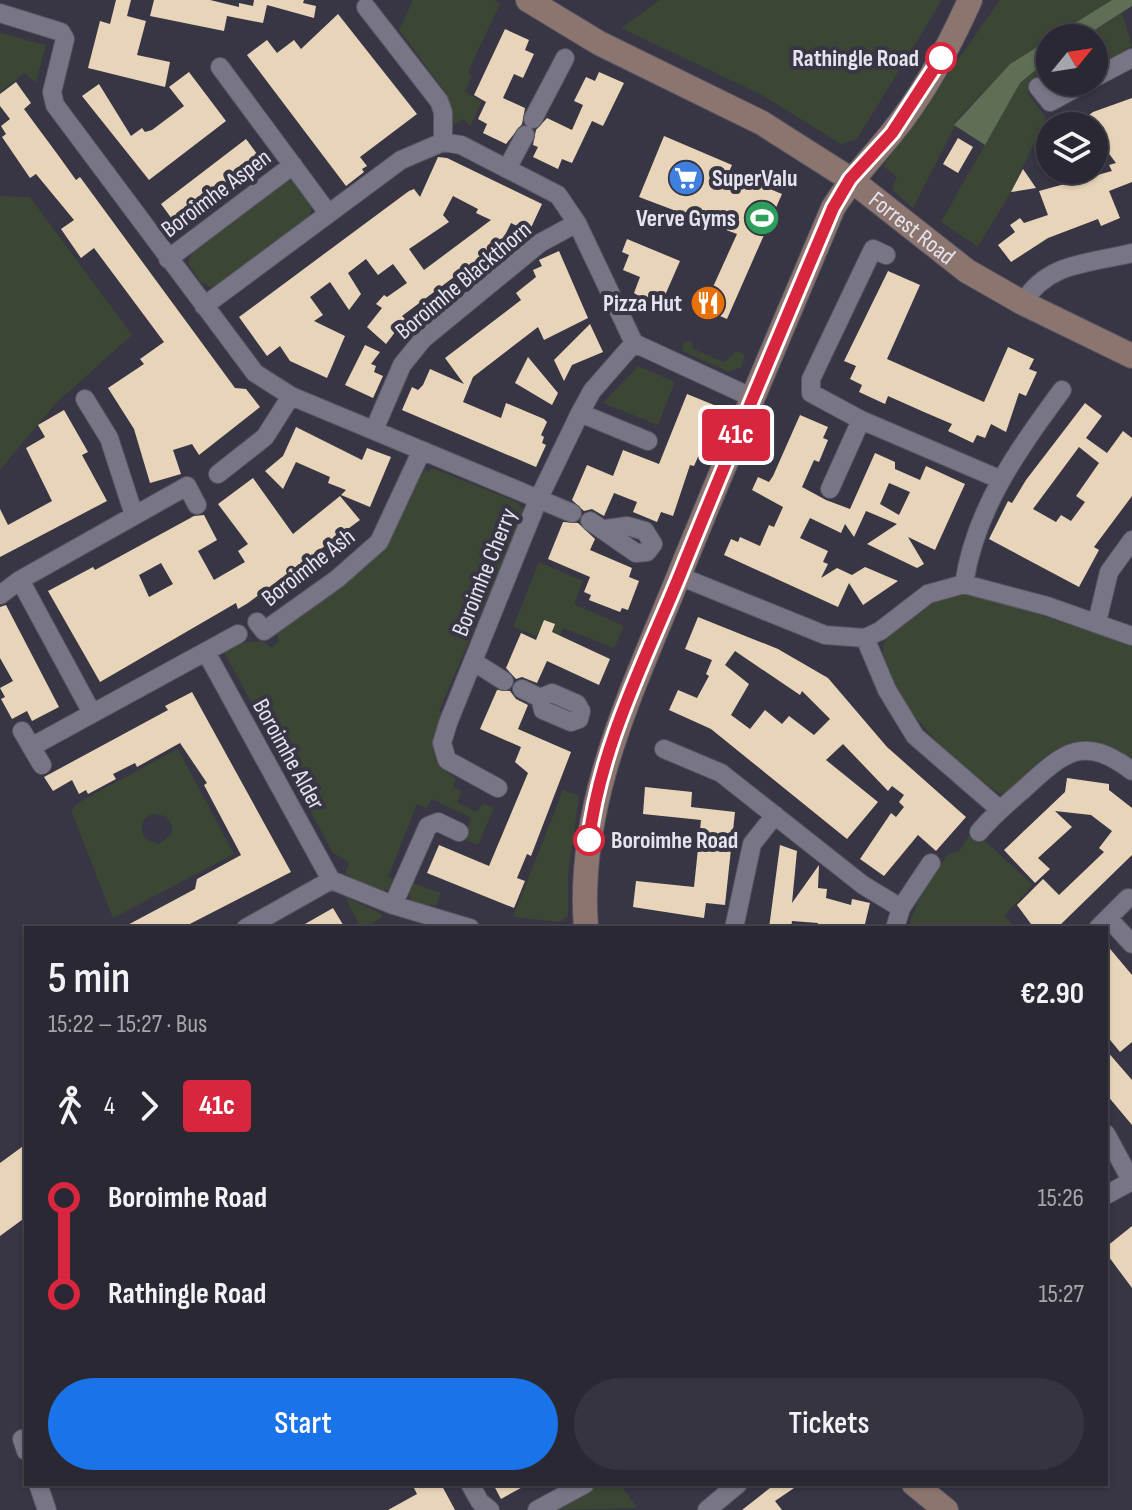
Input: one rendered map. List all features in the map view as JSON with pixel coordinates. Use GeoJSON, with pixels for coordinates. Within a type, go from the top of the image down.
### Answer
{"type":"FeatureCollection","features":[{"type":"Feature","properties":{"kind":"street","name":"Forrest Road"},"geometry":{"type":"LineString","coordinates":[[528,0],[599,43],[762,123],[850,179],[967,271],[1023,303],[1132,356]]}},
{"type":"Feature","properties":{"kind":"street"},"geometry":{"type":"LineString","coordinates":[[586,926],[586,866],[592,814],[603,773],[751,397],[833,208],[850,179],[892,133],[928,81],[970,0]]}},
{"type":"Feature","properties":{"kind":"street"},"geometry":{"type":"LineString","coordinates":[[366,7],[390,24],[439,101],[443,112],[443,142]]}},
{"type":"Feature","properties":{"kind":"street","name":"Boroimhe Aspen"},"geometry":{"type":"LineString","coordinates":[[0,13],[61,32],[65,39],[53,99],[255,373],[291,396]]}},
{"type":"Feature","properties":{"kind":"street"},"geometry":{"type":"LineString","coordinates":[[508,167],[565,58]]}},
{"type":"Feature","properties":{"kind":"street"},"geometry":{"type":"LineString","coordinates":[[1108,71],[1132,58]]}},
{"type":"Feature","properties":{"kind":"street","name":"Boroimhe Aspen"},"geometry":{"type":"LineString","coordinates":[[220,67],[328,213]]}},
{"type":"Feature","properties":{"kind":"street"},"geometry":{"type":"LineString","coordinates":[[1045,96],[1050,102],[1061,96]]}},
{"type":"Feature","properties":{"kind":"street"},"geometry":{"type":"LineString","coordinates":[[204,306],[401,160],[443,142],[461,145],[558,195],[577,223],[634,343],[751,397]]}},
{"type":"Feature","properties":{"kind":"street","name":"Boroimhe Aspen"},"geometry":{"type":"LineString","coordinates":[[168,259],[293,165]]}},
{"type":"Feature","properties":{"kind":"street","name":"Boroimhe Blackthorn"},"geometry":{"type":"LineString","coordinates":[[374,430],[402,365],[423,339],[540,243],[577,223]]}},
{"type":"Feature","properties":{"kind":"street"},"geometry":{"type":"LineString","coordinates":[[886,255],[873,249],[811,379],[811,393],[861,420],[999,479]]}},
{"type":"Feature","properties":{"kind":"street"},"geometry":{"type":"LineString","coordinates":[[1023,303],[1038,281],[1050,273],[1132,253]]}},
{"type":"Feature","properties":{"kind":"street","name":"Boroimhe Cherry"},"geometry":{"type":"LineString","coordinates":[[498,788],[447,760],[442,743],[538,500],[592,391],[634,343]]}},
{"type":"Feature","properties":{"kind":"street"},"geometry":{"type":"LineString","coordinates":[[964,584],[969,550],[999,479],[1062,390]]}},
{"type":"Feature","properties":{"kind":"street"},"geometry":{"type":"LineString","coordinates":[[218,474],[265,437],[291,396],[538,500]]}},
{"type":"Feature","properties":{"kind":"street"},"geometry":{"type":"LineString","coordinates":[[85,399],[109,438],[134,515]]}},
{"type":"Feature","properties":{"kind":"street"},"geometry":{"type":"LineString","coordinates":[[580,413],[648,441]]}},
{"type":"Feature","properties":{"kind":"street"},"geometry":{"type":"LineString","coordinates":[[830,489],[861,420]]}},
{"type":"Feature","properties":{"kind":"street","name":"Boroimhe Ash"},"geometry":{"type":"LineString","coordinates":[[264,632],[337,579],[379,542],[421,452]]}},
{"type":"Feature","properties":{"kind":"street"},"geometry":{"type":"LineString","coordinates":[[0,595],[20,580],[187,486],[197,505]]}},
{"type":"Feature","properties":{"kind":"street","name":"Boroimhe Cherry"},"geometry":{"type":"LineString","coordinates":[[538,500],[572,513]]}},
{"type":"Feature","properties":{"kind":"street"},"geometry":{"type":"LineString","coordinates":[[1097,622],[1109,572],[1132,540]]}},
{"type":"Feature","properties":{"kind":"street"},"geometry":{"type":"LineString","coordinates":[[679,576],[825,635],[865,638],[880,631],[928,594],[964,584],[1097,622],[1132,636]]}},
{"type":"Feature","properties":{"kind":"street"},"geometry":{"type":"LineString","coordinates":[[20,580],[92,713]]}},
{"type":"Feature","properties":{"kind":"street"},"geometry":{"type":"LineString","coordinates":[[42,765],[26,739],[92,713],[238,634]]}},
{"type":"Feature","properties":{"kind":"street"},"geometry":{"type":"LineString","coordinates":[[865,638],[887,690],[915,736],[998,808]]}},
{"type":"Feature","properties":{"kind":"street","name":"Boroimhe Alder"},"geometry":{"type":"LineString","coordinates":[[206,652],[331,880]]}},
{"type":"Feature","properties":{"kind":"street","name":"Boroimhe Cherry"},"geometry":{"type":"LineString","coordinates":[[474,662],[504,681]]}},
{"type":"Feature","properties":{"kind":"street"},"geometry":{"type":"LineString","coordinates":[[522,689],[540,698]]}},
{"type":"Feature","properties":{"kind":"street"},"geometry":{"type":"LineString","coordinates":[[664,749],[721,773],[863,885],[901,908]]}},
{"type":"Feature","properties":{"kind":"street"},"geometry":{"type":"LineString","coordinates":[[979,832],[998,808],[1059,758],[1076,750],[1092,750],[1112,756],[1132,771]]}},
{"type":"Feature","properties":{"kind":"street"},"geometry":{"type":"LineString","coordinates":[[734,926],[752,844],[775,815]]}},
{"type":"Feature","properties":{"kind":"street"},"geometry":{"type":"LineString","coordinates":[[393,905],[428,826],[438,822],[459,832]]}},
{"type":"Feature","properties":{"kind":"street"},"geometry":{"type":"LineString","coordinates":[[896,926],[901,908],[931,863]]}},
{"type":"Feature","properties":{"kind":"street"},"geometry":{"type":"LineString","coordinates":[[273,922],[331,880],[393,905],[463,926]]}},
{"type":"Feature","properties":{"kind":"street"},"geometry":{"type":"LineString","coordinates":[[1103,923],[1128,898]]}},
{"type":"Feature","properties":{"kind":"street"},"geometry":{"type":"LineString","coordinates":[[1108,927],[1132,944]]}},
{"type":"Feature","properties":{"kind":"street"},"geometry":{"type":"LineString","coordinates":[[1108,1138],[1132,1182],[1108,1194]]}},
{"type":"Feature","properties":{"kind":"street"},"geometry":{"type":"LineString","coordinates":[[39,1486],[47,1510]]}},
{"type":"Feature","properties":{"kind":"street"},"geometry":{"type":"LineString","coordinates":[[471,1486],[480,1502],[490,1510]]}},
{"type":"Feature","properties":{"kind":"street"},"geometry":{"type":"LineString","coordinates":[[537,1510],[581,1486]]}},
{"type":"Feature","properties":{"kind":"street"},"geometry":{"type":"LineString","coordinates":[[707,1510],[736,1486]]}},
{"type":"Feature","properties":{"kind":"street"},"geometry":{"type":"LineString","coordinates":[[900,1486],[926,1510]]}},
{"type":"Feature","properties":{"kind":"street"},"geometry":{"type":"LineString","coordinates":[[916,1486],[946,1510]]}},
{"type":"Feature","properties":{"kind":"green space"},"geometry":{"type":"Polygon","coordinates":[[[413,0],[494,0],[500,4],[468,72],[472,77],[465,92],[482,101],[470,127],[464,119],[451,126],[444,90],[399,30],[413,0]]]}},
{"type":"Feature","properties":{"kind":"green space"},"geometry":{"type":"Polygon","coordinates":[[[660,0],[942,0],[857,139],[841,144],[762,95],[621,28],[660,0]]]}},
{"type":"Feature","properties":{"kind":"green space"},"geometry":{"type":"Polygon","coordinates":[[[1000,0],[1112,0],[1074,24],[1036,24],[1036,48],[1010,64],[959,118],[913,208],[892,190],[897,177],[883,166],[1000,0]]]}},
{"type":"Feature","properties":{"kind":"green space"},"geometry":{"type":"Polygon","coordinates":[[[1112,0],[1132,0],[1132,6],[1104,24],[1073,24],[1112,0]]]}},
{"type":"Feature","properties":{"kind":"green space"},"geometry":{"type":"Polygon","coordinates":[[[1122,13],[1132,46],[1108,61],[1108,24],[1104,24],[1122,13]]]}},
{"type":"Feature","properties":{"kind":"green space"},"geometry":{"type":"Polygon","coordinates":[[[0,33],[46,45],[36,83],[25,73],[0,92],[0,33]]]}},
{"type":"Feature","properties":{"kind":"green space"},"geometry":{"type":"Polygon","coordinates":[[[1036,48],[1036,70],[1020,83],[985,145],[954,125],[1010,64],[1036,48]]]}},
{"type":"Feature","properties":{"kind":"green space"},"geometry":{"type":"Polygon","coordinates":[[[1036,70],[1036,85],[1027,92],[1042,112],[1036,112],[1036,139],[1011,192],[978,247],[941,222],[1020,83],[1036,70]]]}},
{"type":"Feature","properties":{"kind":"green space"},"geometry":{"type":"Polygon","coordinates":[[[292,181],[312,205],[309,219],[220,284],[210,287],[200,282],[188,263],[192,252],[285,182],[292,181]]]}},
{"type":"Feature","properties":{"kind":"green space"},"geometry":{"type":"Polygon","coordinates":[[[0,196],[30,197],[132,335],[56,403],[0,470],[0,196]]]}},
{"type":"Feature","properties":{"kind":"green space"},"geometry":{"type":"Polygon","coordinates":[[[691,341],[693,349],[724,362],[737,351],[745,355],[741,367],[729,372],[682,351],[684,342],[691,341]]]}},
{"type":"Feature","properties":{"kind":"green space"},"geometry":{"type":"Polygon","coordinates":[[[638,366],[675,382],[658,425],[603,403],[638,366]]]}},
{"type":"Feature","properties":{"kind":"green space"},"geometry":{"type":"Polygon","coordinates":[[[432,468],[517,502],[525,511],[439,711],[443,714],[436,749],[441,765],[456,778],[453,787],[462,791],[457,802],[476,812],[484,803],[494,808],[478,845],[463,839],[471,818],[432,799],[427,808],[417,804],[388,877],[397,881],[392,889],[377,892],[345,874],[349,862],[333,853],[224,652],[240,643],[262,641],[271,648],[279,641],[277,632],[388,545],[421,475],[425,469],[428,472],[432,468]]]}},
{"type":"Feature","properties":{"kind":"green space"},"geometry":{"type":"Polygon","coordinates":[[[539,562],[583,581],[574,604],[624,626],[614,648],[563,628],[557,643],[550,640],[555,625],[544,620],[537,636],[513,627],[539,562]]]}},
{"type":"Feature","properties":{"kind":"green space"},"geometry":{"type":"Polygon","coordinates":[[[948,594],[976,594],[1132,645],[1132,761],[1094,743],[1065,745],[1038,762],[1010,791],[1001,794],[946,751],[894,687],[885,666],[883,648],[886,639],[900,622],[948,594]]]}},
{"type":"Feature","properties":{"kind":"green space"},"geometry":{"type":"Polygon","coordinates":[[[178,749],[234,854],[113,918],[71,810],[81,801],[178,749]],[[152,814],[143,821],[145,839],[159,844],[171,835],[172,825],[166,816],[152,814]]]}},
{"type":"Feature","properties":{"kind":"green space"},"geometry":{"type":"Polygon","coordinates":[[[563,790],[579,796],[568,875],[568,916],[560,922],[513,917],[563,790]]]}},
{"type":"Feature","properties":{"kind":"green space"},"geometry":{"type":"Polygon","coordinates":[[[973,830],[1033,885],[1004,916],[1015,926],[909,926],[920,896],[948,854],[959,851],[973,830]]]}},
{"type":"Feature","properties":{"kind":"green space"},"geometry":{"type":"Polygon","coordinates":[[[410,882],[441,893],[436,906],[430,904],[430,909],[413,903],[407,890],[410,882]]]}},
{"type":"Feature","properties":{"kind":"green space"},"geometry":{"type":"Polygon","coordinates":[[[345,897],[383,916],[370,926],[360,926],[345,897]]]}},
{"type":"Feature","properties":{"kind":"green space"},"geometry":{"type":"Polygon","coordinates":[[[594,1486],[621,1486],[637,1508],[550,1510],[594,1486]]]}},
{"type":"Feature","properties":{"kind":"building"},"geometry":{"type":"Polygon","coordinates":[[[116,0],[131,0],[127,16],[146,21],[137,55],[170,62],[165,87],[88,68],[100,21],[110,24],[116,0]]]}},
{"type":"Feature","properties":{"kind":"building"},"geometry":{"type":"Polygon","coordinates":[[[154,0],[210,0],[239,7],[239,3],[253,6],[254,0],[304,0],[303,3],[316,6],[314,18],[267,5],[263,23],[227,16],[224,31],[150,16],[154,0]]]}},
{"type":"Feature","properties":{"kind":"building"},"geometry":{"type":"Polygon","coordinates":[[[338,14],[417,114],[360,157],[367,166],[346,186],[247,55],[267,40],[277,53],[294,40],[301,49],[338,14]]]}},
{"type":"Feature","properties":{"kind":"building"},"geometry":{"type":"Polygon","coordinates":[[[505,29],[529,40],[525,50],[534,54],[523,78],[514,74],[503,98],[525,108],[522,124],[506,144],[483,133],[487,124],[478,119],[486,102],[474,95],[505,29]]]}},
{"type":"Feature","properties":{"kind":"building"},"geometry":{"type":"Polygon","coordinates":[[[189,72],[226,121],[149,180],[82,96],[99,84],[131,136],[142,128],[145,132],[152,130],[184,106],[169,87],[189,72]]]}},
{"type":"Feature","properties":{"kind":"building"},"geometry":{"type":"Polygon","coordinates":[[[599,72],[624,83],[603,126],[592,121],[572,163],[562,159],[558,169],[533,157],[538,147],[533,145],[536,130],[547,118],[572,130],[583,105],[574,101],[586,77],[595,81],[599,72]]]}},
{"type":"Feature","properties":{"kind":"building"},"geometry":{"type":"Polygon","coordinates":[[[16,82],[31,103],[24,109],[76,180],[80,177],[235,388],[246,389],[260,407],[199,455],[192,444],[173,450],[181,474],[150,483],[134,429],[108,388],[144,364],[140,359],[164,342],[94,248],[81,258],[61,229],[74,220],[36,174],[30,178],[2,137],[6,134],[1,126],[10,119],[0,106],[0,94],[16,82]]]}},
{"type":"Feature","properties":{"kind":"building"},"geometry":{"type":"Polygon","coordinates":[[[1132,98],[1132,182],[1109,191],[1120,218],[1101,226],[1098,219],[1048,238],[1011,262],[998,245],[1015,232],[1010,225],[1020,218],[1024,223],[1048,215],[1039,191],[1065,184],[1108,184],[1108,172],[1112,171],[1109,165],[1116,163],[1108,152],[1108,112],[1093,112],[1132,98]]]}},
{"type":"Feature","properties":{"kind":"building"},"geometry":{"type":"Polygon","coordinates":[[[664,136],[732,165],[729,172],[782,194],[727,319],[703,309],[737,234],[639,197],[664,136]]]}},
{"type":"Feature","properties":{"kind":"building"},"geometry":{"type":"Polygon","coordinates":[[[958,138],[973,147],[958,173],[943,164],[958,138]]]}},
{"type":"Feature","properties":{"kind":"building"},"geometry":{"type":"Polygon","coordinates":[[[246,139],[260,158],[175,223],[161,204],[246,139]]]}},
{"type":"Feature","properties":{"kind":"building"},"geometry":{"type":"Polygon","coordinates":[[[438,157],[447,158],[542,204],[529,232],[511,223],[502,241],[402,316],[405,319],[386,344],[367,327],[382,308],[376,304],[384,295],[387,297],[407,283],[393,264],[378,275],[366,259],[348,273],[361,294],[349,310],[330,282],[310,297],[323,315],[314,321],[345,336],[327,378],[290,361],[280,346],[267,356],[239,317],[409,191],[414,189],[420,197],[438,157]],[[453,196],[443,215],[449,222],[409,249],[424,270],[491,220],[476,213],[478,209],[453,196]]]}},
{"type":"Feature","properties":{"kind":"building"},"geometry":{"type":"Polygon","coordinates":[[[1023,169],[1036,188],[1011,192],[1023,169]]]}},
{"type":"Feature","properties":{"kind":"building"},"geometry":{"type":"Polygon","coordinates":[[[627,239],[680,261],[659,309],[634,293],[640,277],[623,270],[629,255],[622,252],[627,239]]]}},
{"type":"Feature","properties":{"kind":"building"},"geometry":{"type":"Polygon","coordinates":[[[559,251],[588,318],[544,340],[538,327],[473,377],[463,402],[501,418],[506,403],[544,419],[547,422],[541,435],[544,437],[542,443],[546,445],[536,467],[402,410],[412,387],[418,390],[423,385],[430,369],[464,384],[445,358],[521,300],[516,293],[536,277],[533,270],[542,266],[539,260],[559,251]]]}},
{"type":"Feature","properties":{"kind":"building"},"geometry":{"type":"Polygon","coordinates":[[[888,271],[920,285],[887,359],[984,402],[1008,347],[1034,359],[1029,369],[1037,372],[1026,396],[1019,393],[1006,432],[991,424],[985,438],[977,435],[973,443],[948,431],[952,424],[888,396],[885,404],[859,392],[862,385],[850,379],[856,366],[844,361],[888,271]]]}},
{"type":"Feature","properties":{"kind":"building"},"geometry":{"type":"Polygon","coordinates":[[[590,324],[603,352],[572,365],[564,381],[554,360],[590,324]]]}},
{"type":"Feature","properties":{"kind":"building"},"geometry":{"type":"Polygon","coordinates":[[[365,345],[380,352],[371,364],[376,366],[374,372],[383,376],[373,398],[345,385],[365,345]]]}},
{"type":"Feature","properties":{"kind":"building"},"geometry":{"type":"Polygon","coordinates":[[[528,357],[558,393],[552,405],[515,383],[528,357]]]}},
{"type":"Feature","properties":{"kind":"building"},"geometry":{"type":"Polygon","coordinates":[[[687,394],[714,405],[711,413],[716,416],[694,466],[690,465],[673,516],[661,512],[657,522],[633,512],[637,502],[614,493],[604,516],[592,509],[584,511],[572,500],[587,465],[613,476],[623,450],[659,464],[687,394]]]}},
{"type":"Feature","properties":{"kind":"building"},"geometry":{"type":"Polygon","coordinates":[[[1085,403],[1102,416],[1086,438],[1107,453],[1123,431],[1132,438],[1132,496],[1094,547],[1099,550],[1079,587],[989,539],[1008,501],[1012,503],[1085,403]],[[1079,447],[1033,509],[1056,522],[1061,515],[1071,521],[1085,502],[1076,496],[1099,463],[1079,447]]]}},
{"type":"Feature","properties":{"kind":"building"},"geometry":{"type":"Polygon","coordinates":[[[64,410],[88,452],[82,455],[107,501],[0,557],[0,509],[8,525],[52,501],[26,448],[45,437],[38,425],[64,410]]]}},
{"type":"Feature","properties":{"kind":"building"},"geometry":{"type":"Polygon","coordinates":[[[800,415],[828,427],[823,438],[828,440],[819,462],[814,460],[802,487],[826,500],[850,509],[875,453],[895,462],[895,469],[920,480],[926,466],[965,484],[935,550],[908,537],[924,564],[917,568],[867,544],[897,524],[866,511],[854,537],[845,524],[841,533],[810,518],[800,538],[828,551],[823,562],[828,564],[821,578],[837,568],[852,575],[865,567],[898,581],[863,605],[849,583],[838,607],[724,555],[731,539],[738,542],[740,537],[760,546],[769,525],[774,527],[783,507],[752,490],[758,477],[769,482],[800,415]],[[889,483],[880,504],[899,515],[910,492],[889,483]]]}},
{"type":"Feature","properties":{"kind":"building"},"geometry":{"type":"Polygon","coordinates":[[[296,427],[362,460],[367,448],[391,457],[370,507],[341,495],[346,490],[328,483],[330,477],[296,462],[283,489],[265,471],[283,456],[296,427]]]}},
{"type":"Feature","properties":{"kind":"building"},"geometry":{"type":"Polygon","coordinates":[[[253,478],[293,534],[340,496],[360,520],[248,603],[238,609],[236,603],[100,682],[48,591],[93,567],[95,570],[194,516],[204,515],[217,540],[198,551],[214,580],[245,562],[238,551],[248,544],[218,504],[253,478]],[[161,563],[139,575],[149,597],[173,584],[161,563]]]}},
{"type":"Feature","properties":{"kind":"building"},"geometry":{"type":"Polygon","coordinates":[[[563,522],[578,523],[595,539],[590,550],[632,568],[629,577],[639,581],[628,610],[622,608],[620,612],[589,600],[591,595],[584,592],[590,577],[548,559],[563,522]]]}},
{"type":"Feature","properties":{"kind":"building"},"geometry":{"type":"Polygon","coordinates":[[[6,605],[59,707],[32,721],[27,711],[12,719],[1,699],[5,697],[0,688],[13,681],[0,658],[0,607],[6,605]]]}},
{"type":"Feature","properties":{"kind":"building"},"geometry":{"type":"Polygon","coordinates":[[[698,617],[778,649],[828,678],[887,747],[966,817],[936,851],[918,835],[884,876],[860,859],[891,813],[896,817],[904,807],[899,802],[904,795],[892,786],[888,791],[843,744],[826,760],[878,802],[847,839],[711,729],[669,710],[678,690],[697,698],[709,676],[706,674],[712,660],[685,649],[698,617]],[[735,651],[725,665],[749,684],[731,715],[750,729],[765,710],[782,724],[789,716],[814,735],[830,719],[802,691],[800,695],[735,651]]]}},
{"type":"Feature","properties":{"kind":"building"},"geometry":{"type":"Polygon","coordinates":[[[544,620],[555,624],[552,632],[610,659],[599,685],[547,661],[537,683],[522,677],[516,679],[506,668],[521,633],[536,640],[544,620]]]}},
{"type":"Feature","properties":{"kind":"building"},"geometry":{"type":"Polygon","coordinates":[[[497,690],[510,691],[516,699],[528,705],[518,729],[571,752],[531,856],[527,854],[517,878],[525,881],[514,908],[427,873],[439,845],[489,866],[528,773],[515,762],[521,747],[480,729],[497,690]]]}},
{"type":"Feature","properties":{"kind":"building"},"geometry":{"type":"Polygon","coordinates":[[[192,692],[291,872],[186,926],[126,926],[195,889],[197,879],[241,855],[204,785],[207,783],[180,743],[137,767],[135,763],[113,774],[116,779],[88,794],[86,790],[79,794],[72,780],[53,791],[44,777],[168,710],[165,706],[192,692]]]}},
{"type":"Feature","properties":{"kind":"building"},"geometry":{"type":"Polygon","coordinates":[[[1067,778],[1109,784],[1109,790],[1132,808],[1132,855],[1059,926],[1033,926],[1017,905],[1043,879],[1059,895],[1104,852],[1099,848],[1112,831],[1091,815],[1055,811],[1072,827],[1038,858],[1050,869],[1035,883],[1004,850],[1065,792],[1067,778]]]}},
{"type":"Feature","properties":{"kind":"building"},"geometry":{"type":"Polygon","coordinates":[[[645,787],[692,792],[691,807],[735,812],[725,905],[706,903],[704,918],[633,907],[636,881],[694,887],[701,820],[643,814],[645,787]]]}},
{"type":"Feature","properties":{"kind":"building"},"geometry":{"type":"Polygon","coordinates":[[[780,845],[797,851],[792,903],[819,865],[818,888],[827,889],[826,898],[851,905],[852,899],[870,903],[864,926],[817,926],[818,923],[792,921],[791,926],[769,926],[780,845]]]}},
{"type":"Feature","properties":{"kind":"building"},"geometry":{"type":"Polygon","coordinates":[[[333,908],[344,926],[302,926],[333,908]]]}},
{"type":"Feature","properties":{"kind":"building"},"geometry":{"type":"Polygon","coordinates":[[[1108,946],[1132,975],[1132,1042],[1120,1052],[1108,1037],[1108,946]]]}},
{"type":"Feature","properties":{"kind":"building"},"geometry":{"type":"Polygon","coordinates":[[[1108,1052],[1132,1080],[1132,1125],[1108,1096],[1108,1052]]]}},
{"type":"Feature","properties":{"kind":"building"},"geometry":{"type":"Polygon","coordinates":[[[24,1145],[24,1218],[0,1236],[0,1163],[24,1145]]]}},
{"type":"Feature","properties":{"kind":"building"},"geometry":{"type":"Polygon","coordinates":[[[1132,1226],[1132,1288],[1108,1256],[1108,1245],[1132,1226]]]}},
{"type":"Feature","properties":{"kind":"building"},"geometry":{"type":"Polygon","coordinates":[[[413,1486],[442,1486],[455,1510],[388,1510],[417,1494],[413,1486]]]}},
{"type":"Feature","properties":{"kind":"building"},"geometry":{"type":"Polygon","coordinates":[[[494,1486],[524,1486],[501,1499],[494,1486]]]}},
{"type":"Feature","properties":{"kind":"building"},"geometry":{"type":"Polygon","coordinates":[[[772,1486],[797,1486],[775,1501],[782,1510],[742,1510],[772,1486]]]}},
{"type":"Feature","properties":{"kind":"bus line","name":"41c"},"geometry":{"type":"LineString","coordinates":[[589,840],[603,773],[629,699],[751,397],[833,208],[850,179],[892,133],[941,58]]}},
{"type":"Feature","properties":{"kind":"place","name":"Rathingle Road"},"geometry":{"type":"Point","coordinates":[941,58]}},
{"type":"Feature","properties":{"kind":"place","name":"SuperValu"},"geometry":{"type":"Point","coordinates":[686,178]}},
{"type":"Feature","properties":{"kind":"place","name":"Verve Gyms"},"geometry":{"type":"Point","coordinates":[762,218]}},
{"type":"Feature","properties":{"kind":"place","name":"Pizza Hut"},"geometry":{"type":"Point","coordinates":[708,303]}},
{"type":"Feature","properties":{"kind":"place","name":"Boroimhe Road"},"geometry":{"type":"Point","coordinates":[589,840]}}]}
